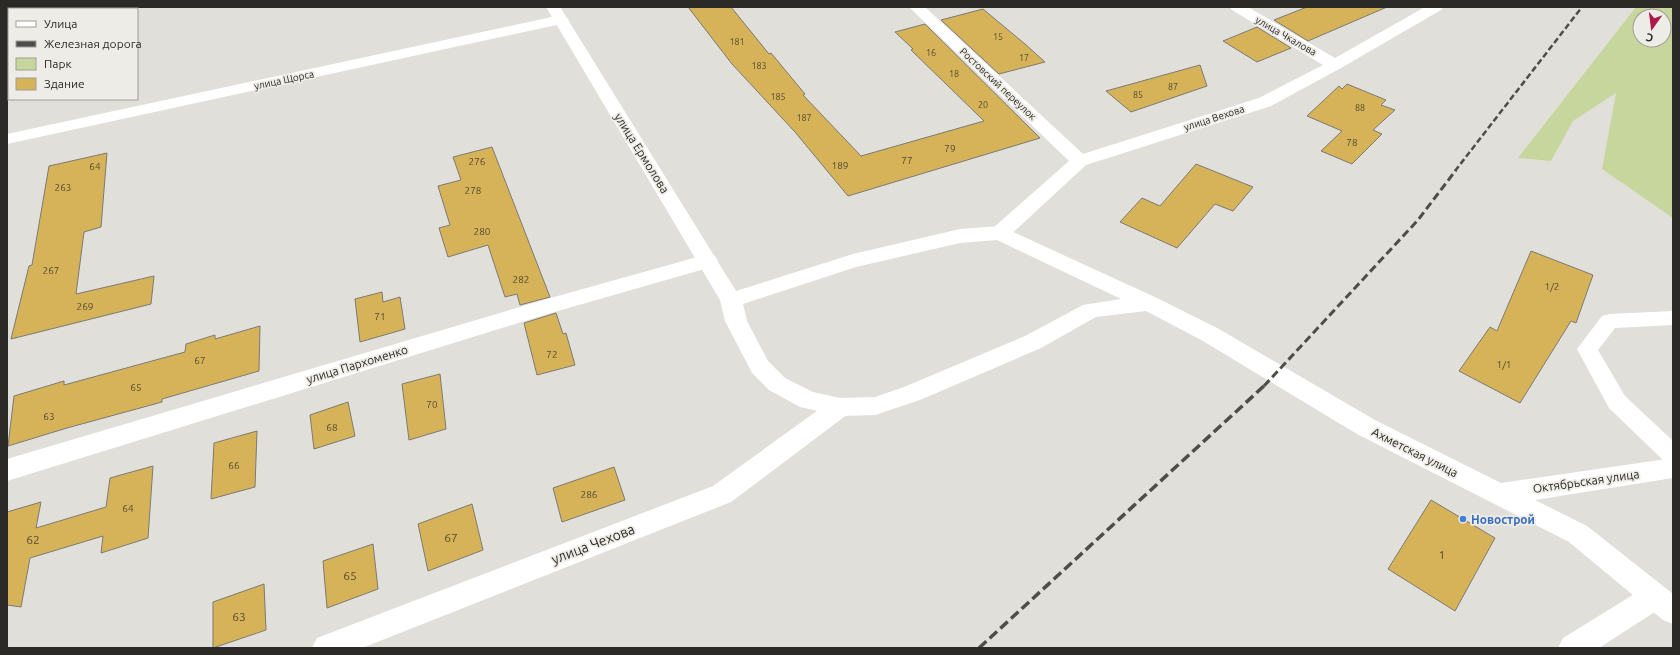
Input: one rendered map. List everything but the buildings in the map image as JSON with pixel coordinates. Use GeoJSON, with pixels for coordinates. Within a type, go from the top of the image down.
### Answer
{"type":"FeatureCollection","features":[{"type":"Feature","properties":{"kind":"street","name":"Ростовский переулок"},"geometry":{"type":"LineString","coordinates":[[916,7],[1080,161]]}},
{"type":"Feature","properties":{"kind":"street","name":"улица Чкалова"},"geometry":{"type":"LineString","coordinates":[[1237,7],[1335,65]]}},
{"type":"Feature","properties":{"kind":"street","name":"улица Вехова"},"geometry":{"type":"LineString","coordinates":[[1000,233],[1080,161],[1265,102],[1335,65],[1436,7]]}},
{"type":"Feature","properties":{"kind":"street","name":"улица Щорса"},"geometry":{"type":"LineString","coordinates":[[7,139],[559,11]]}},
{"type":"Feature","properties":{"kind":"street","name":"улица Ермолова"},"geometry":{"type":"LineString","coordinates":[[559,11],[731,300],[736,321],[760,367],[777,384],[808,400],[840,407],[875,406],[912,394],[1033,342],[1091,310],[1149,303]]}},
{"type":"Feature","properties":{"kind":"street"},"geometry":{"type":"LineString","coordinates":[[731,300],[853,261],[960,236],[1000,233]]}},
{"type":"Feature","properties":{"kind":"street","name":"Ахметская улица"},"geometry":{"type":"LineString","coordinates":[[1000,233],[1149,303],[1211,335],[1366,427],[1578,534],[1664,604]]}},
{"type":"Feature","properties":{"kind":"street","name":"улица Пархоменко"},"geometry":{"type":"LineString","coordinates":[[7,470],[540,309],[708,261]]}},
{"type":"Feature","properties":{"kind":"street","name":"улица Чехова"},"geometry":{"type":"LineString","coordinates":[[327,648],[722,494],[840,407]]}},
{"type":"Feature","properties":{"kind":"street","name":"Октябрьская улица"},"geometry":{"type":"LineString","coordinates":[[1498,494],[1673,468]]}},
{"type":"Feature","properties":{"kind":"street"},"geometry":{"type":"LineString","coordinates":[[1573,648],[1664,604]]}},
{"type":"Feature","properties":{"kind":"lane"},"geometry":{"type":"LineString","coordinates":[[1673,318],[1608,321],[1587,348],[1618,402],[1673,455]]}},
{"type":"Feature","properties":{"kind":"green space"},"geometry":{"type":"Polygon","coordinates":[[[1673,7],[1673,218],[1602,169],[1616,93],[1573,121],[1551,161],[1518,158],[1632,12],[1632,48],[1672,48],[1672,8],[1635,8],[1673,7]]]}},
{"type":"Feature","properties":{"kind":"railway"},"geometry":{"type":"LineString","coordinates":[[1455,171],[1582,7]]}},
{"type":"Feature","properties":{"kind":"railway"},"geometry":{"type":"LineString","coordinates":[[1265,385],[1418,220],[1456,170]]}},
{"type":"Feature","properties":{"kind":"railway"},"geometry":{"type":"LineString","coordinates":[[979,648],[1265,385]]}},
{"type":"Feature","properties":{"kind":"place","name":"Новострой"},"geometry":{"type":"Point","coordinates":[1463,519]}}]}
